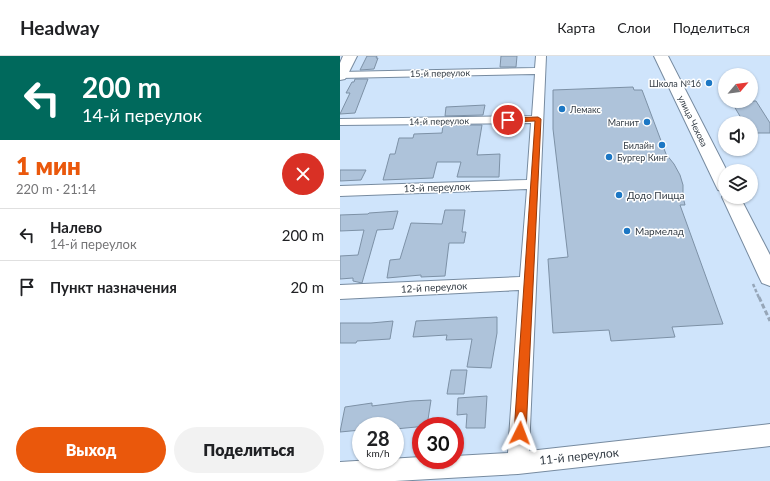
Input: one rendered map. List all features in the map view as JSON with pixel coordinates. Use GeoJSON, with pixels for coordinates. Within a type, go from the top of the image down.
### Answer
{"type":"FeatureCollection","features":[{"type":"Feature","properties":{"kind":"main road"},"geometry":{"type":"LineString","coordinates":[[340,75],[350,56]]}},
{"type":"Feature","properties":{"kind":"main road","name":"улица Чехова"},"geometry":{"type":"LineString","coordinates":[[661,56],[718,172]]}},
{"type":"Feature","properties":{"kind":"main road"},"geometry":{"type":"LineString","coordinates":[[734,204],[770,277]]}},
{"type":"Feature","properties":{"kind":"street","name":"15-й переулок"},"geometry":{"type":"LineString","coordinates":[[340,75],[541,64]]}},
{"type":"Feature","properties":{"kind":"street"},"geometry":{"type":"LineString","coordinates":[[518,463],[541,64]]}},
{"type":"Feature","properties":{"kind":"street","name":"14-й переулок"},"geometry":{"type":"LineString","coordinates":[[340,122],[538,119]]}},
{"type":"Feature","properties":{"kind":"street","name":"13-й переулок"},"geometry":{"type":"LineString","coordinates":[[340,191],[534,184]]}},
{"type":"Feature","properties":{"kind":"street","name":"12-й переулок"},"geometry":{"type":"LineString","coordinates":[[340,292],[528,283]]}},
{"type":"Feature","properties":{"kind":"street","name":"11-й переулок"},"geometry":{"type":"LineString","coordinates":[[340,473],[518,463],[770,435]]}},
{"type":"Feature","properties":{"kind":"building"},"geometry":{"type":"Polygon","coordinates":[[[367,56],[377,56],[376,58],[378,58],[374,69],[360,70],[367,56]]]}},
{"type":"Feature","properties":{"kind":"building"},"geometry":{"type":"Polygon","coordinates":[[[501,56],[517,56],[516,67],[500,67],[501,56]]]}},
{"type":"Feature","properties":{"kind":"building"},"geometry":{"type":"Polygon","coordinates":[[[355,79],[368,79],[355,113],[340,114],[350,93],[346,93],[355,79]]]}},
{"type":"Feature","properties":{"kind":"building","name":"Мармелад"},"geometry":{"type":"Polygon","coordinates":[[[633,87],[634,90],[642,90],[666,154],[680,175],[683,185],[685,205],[680,205],[723,324],[672,327],[675,337],[611,341],[609,330],[553,333],[548,259],[568,257],[553,129],[553,90],[633,87]]]}},
{"type":"Feature","properties":{"kind":"building"},"geometry":{"type":"Polygon","coordinates":[[[758,104],[770,123],[770,133],[758,133],[758,116],[740,116],[735,108],[758,108],[758,104]]]}},
{"type":"Feature","properties":{"kind":"building"},"geometry":{"type":"Polygon","coordinates":[[[485,105],[483,115],[445,116],[446,107],[485,105]]]}},
{"type":"Feature","properties":{"kind":"building"},"geometry":{"type":"Polygon","coordinates":[[[443,125],[482,125],[477,155],[500,154],[499,177],[457,177],[461,162],[437,162],[433,178],[383,180],[390,154],[395,154],[399,138],[413,138],[414,134],[442,133],[443,125]]]}},
{"type":"Feature","properties":{"kind":"building"},"geometry":{"type":"Polygon","coordinates":[[[340,170],[366,170],[361,180],[340,181],[340,170]]]}},
{"type":"Feature","properties":{"kind":"building"},"geometry":{"type":"Polygon","coordinates":[[[445,210],[465,210],[462,232],[466,232],[464,243],[449,243],[445,276],[421,277],[421,275],[387,278],[390,260],[400,259],[411,223],[442,224],[445,210]]]}},
{"type":"Feature","properties":{"kind":"building"},"geometry":{"type":"Polygon","coordinates":[[[398,211],[393,229],[377,230],[362,283],[353,281],[353,278],[340,279],[340,256],[358,255],[364,230],[340,231],[340,215],[398,211]]]}},
{"type":"Feature","properties":{"kind":"building"},"geometry":{"type":"Polygon","coordinates":[[[497,317],[497,333],[491,368],[467,367],[472,339],[446,340],[447,335],[413,337],[416,321],[497,317]]]}},
{"type":"Feature","properties":{"kind":"building"},"geometry":{"type":"Polygon","coordinates":[[[393,321],[390,339],[357,341],[356,343],[340,343],[340,323],[393,321]]]}},
{"type":"Feature","properties":{"kind":"building"},"geometry":{"type":"Polygon","coordinates":[[[451,370],[467,370],[464,394],[447,394],[451,370]]]}},
{"type":"Feature","properties":{"kind":"building"},"geometry":{"type":"Polygon","coordinates":[[[487,396],[485,428],[466,428],[467,414],[457,415],[458,398],[487,396]]]}},
{"type":"Feature","properties":{"kind":"building"},"geometry":{"type":"Polygon","coordinates":[[[431,400],[428,417],[412,417],[412,427],[404,428],[404,417],[352,417],[352,431],[340,432],[345,407],[372,403],[372,406],[431,400]]]}},
{"type":"Feature","properties":{"kind":"place","name":"Школа №16"},"geometry":{"type":"Point","coordinates":[709,83]}},
{"type":"Feature","properties":{"kind":"place","name":"Лемакс"},"geometry":{"type":"Point","coordinates":[562,109]}},
{"type":"Feature","properties":{"kind":"place","name":"Магнит"},"geometry":{"type":"Point","coordinates":[647,122]}},
{"type":"Feature","properties":{"kind":"place","name":"Билайн"},"geometry":{"type":"Point","coordinates":[662,145]}},
{"type":"Feature","properties":{"kind":"place","name":"Бургер Кинг"},"geometry":{"type":"Point","coordinates":[609,157]}},
{"type":"Feature","properties":{"kind":"place","name":"Додо Пицца"},"geometry":{"type":"Point","coordinates":[619,195]}},
{"type":"Feature","properties":{"kind":"place","name":"Мармелад"},"geometry":{"type":"Point","coordinates":[627,231]}},
{"type":"Feature","properties":{"kind":"route"},"geometry":{"type":"LineString","coordinates":[[508,120],[538,119],[520,433]]}}]}
